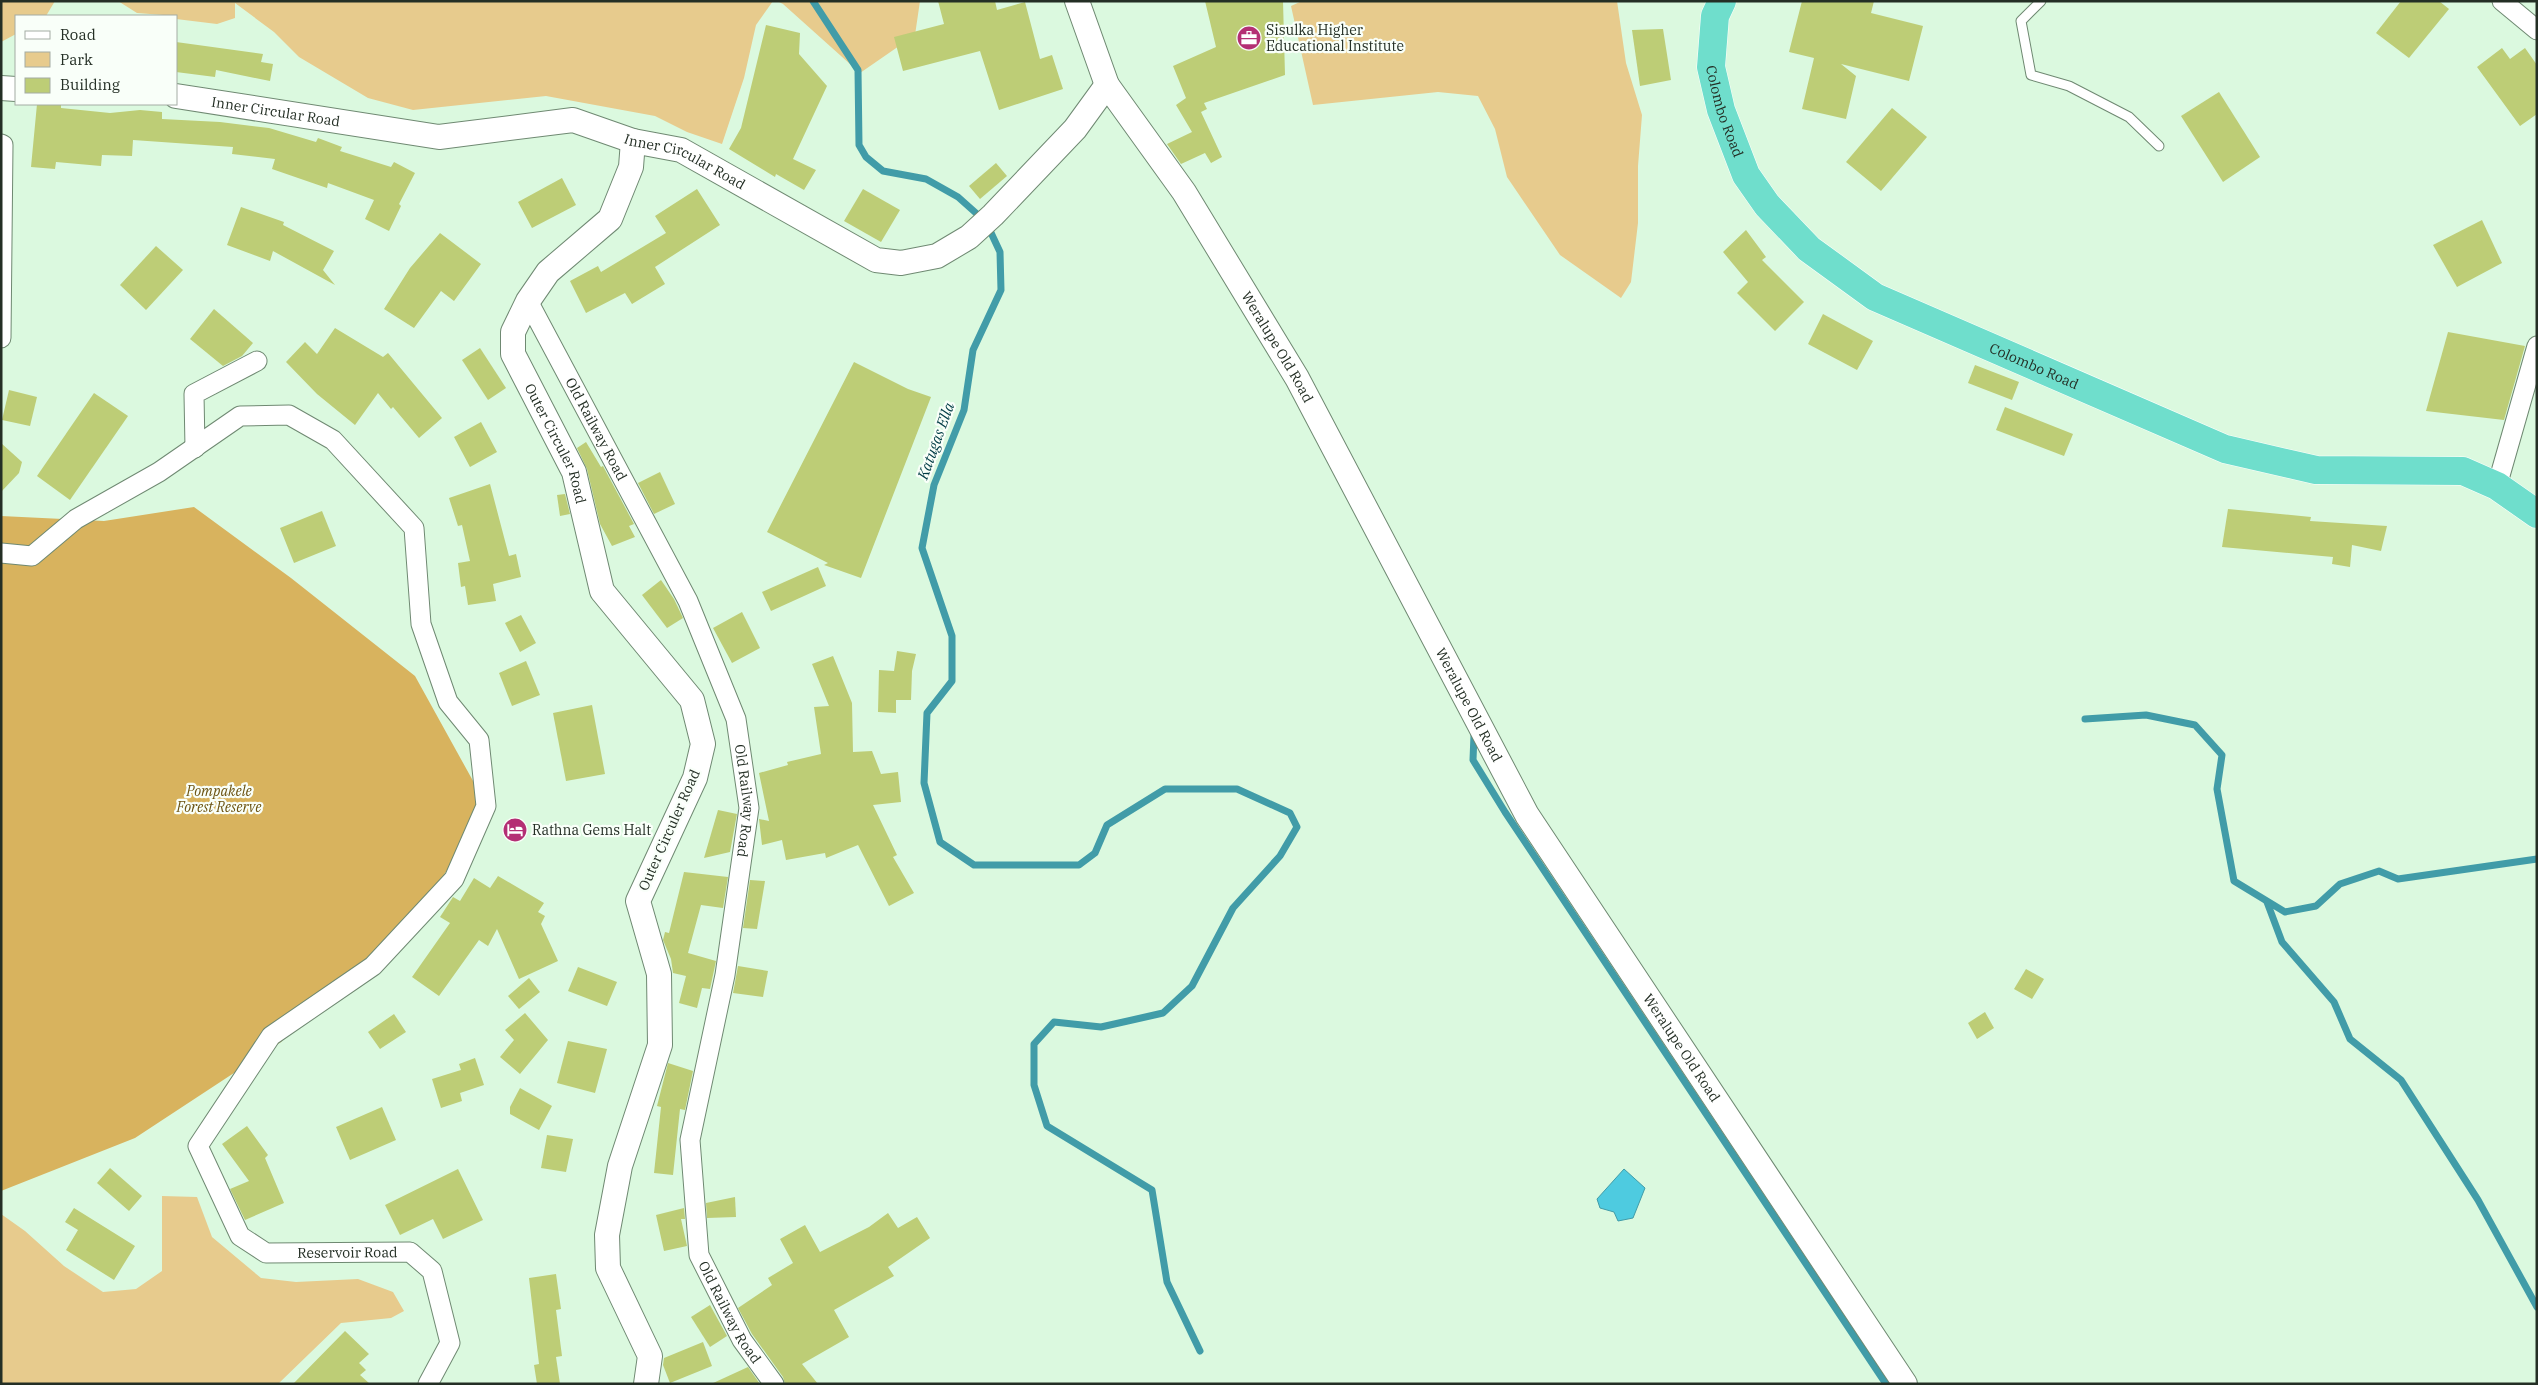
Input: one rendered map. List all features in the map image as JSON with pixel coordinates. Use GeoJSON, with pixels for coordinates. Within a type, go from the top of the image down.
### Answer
{"type":"FeatureCollection","features":[{"type":"Feature","properties":{"kind":"highway","name":"Colombo Road"},"geometry":{"type":"LineString","coordinates":[[1722,1],[1715,16],[1711,67],[1721,110],[1746,175],[1767,205],[1809,249],[1875,297],[2225,449],[2316,470],[2463,471],[2497,486],[2537,514]]}},
{"type":"Feature","properties":{"kind":"street","name":"Weralupe Old Road"},"geometry":{"type":"LineString","coordinates":[[1076,1],[1107,85],[1184,192],[1297,378],[1527,815],[1905,1384]]}},
{"type":"Feature","properties":{"kind":"street"},"geometry":{"type":"LineString","coordinates":[[2502,1],[2537,30]]}},
{"type":"Feature","properties":{"kind":"street","name":"Inner Circular Road"},"geometry":{"type":"LineString","coordinates":[[178,96],[439,137],[573,120],[633,141],[682,150],[876,260],[902,263],[937,256],[969,237],[987,221],[1075,129],[1107,85]]}},
{"type":"Feature","properties":{"kind":"street"},"geometry":{"type":"LineString","coordinates":[[1,88],[15,88]]}},
{"type":"Feature","properties":{"kind":"street","name":"Outer Circuler Road"},"geometry":{"type":"LineString","coordinates":[[633,141],[631,167],[610,219],[548,272],[528,300],[513,332],[513,354],[574,472],[602,591],[692,700],[703,744],[695,778],[638,901],[659,974],[660,1045],[620,1166],[607,1235],[608,1268],[650,1356],[646,1384]]}},
{"type":"Feature","properties":{"kind":"street"},"geometry":{"type":"LineString","coordinates":[[1,144],[3,146],[1,338]]}},
{"type":"Feature","properties":{"kind":"street","name":"Old Railway Road"},"geometry":{"type":"LineString","coordinates":[[528,300],[688,601],[736,719],[749,808],[725,975],[690,1140],[699,1255],[742,1340],[774,1384]]}},
{"type":"Feature","properties":{"kind":"street"},"geometry":{"type":"LineString","coordinates":[[2497,486],[2537,346]]}},
{"type":"Feature","properties":{"kind":"street"},"geometry":{"type":"LineString","coordinates":[[1,553],[32,556],[76,519],[160,472],[194,448],[194,394],[257,361]]}},
{"type":"Feature","properties":{"kind":"street","name":"Reservoir Road"},"geometry":{"type":"LineString","coordinates":[[194,448],[240,416],[289,414],[333,440],[414,528],[421,624],[448,702],[479,740],[486,806],[454,879],[373,966],[271,1036],[198,1146],[240,1236],[266,1253],[410,1252],[432,1271],[450,1343],[428,1384]]}},
{"type":"Feature","properties":{"kind":"lane"},"geometry":{"type":"LineString","coordinates":[[2041,1],[2021,21],[2031,75],[2070,86],[2129,117],[2159,146]]}},
{"type":"Feature","properties":{"kind":"green space"},"geometry":{"type":"Polygon","coordinates":[[[1,1],[55,1],[47,15],[15,15],[15,35],[1,42],[1,1]]]}},
{"type":"Feature","properties":{"kind":"green space"},"geometry":{"type":"Polygon","coordinates":[[[118,1],[773,1],[756,25],[744,78],[722,144],[687,132],[655,116],[546,96],[413,110],[368,98],[299,57],[274,32],[235,3],[235,18],[217,24],[178,19],[178,15],[137,13],[118,1]]]}},
{"type":"Feature","properties":{"kind":"green space"},"geometry":{"type":"Polygon","coordinates":[[[777,1],[920,1],[915,35],[860,73],[783,4],[777,1]]]}},
{"type":"Feature","properties":{"kind":"green space"},"geometry":{"type":"Polygon","coordinates":[[[1302,1],[1617,1],[1626,63],[1642,115],[1638,166],[1638,223],[1631,282],[1621,298],[1560,255],[1507,177],[1495,129],[1478,96],[1438,92],[1313,105],[1291,6],[1302,1]]]}},
{"type":"Feature","properties":{"kind":"green space","name":"Pompakele Forest Reserve"},"geometry":{"type":"Polygon","coordinates":[[[194,507],[291,578],[415,676],[488,808],[424,905],[281,1042],[135,1138],[1,1191],[1,516],[104,521],[194,507]]]}},
{"type":"Feature","properties":{"kind":"green space"},"geometry":{"type":"Polygon","coordinates":[[[162,1196],[197,1197],[212,1237],[261,1278],[296,1282],[358,1279],[393,1292],[404,1311],[391,1318],[341,1323],[278,1384],[1,1384],[1,1214],[25,1231],[64,1266],[103,1292],[136,1289],[162,1271],[162,1196]]]}},
{"type":"Feature","properties":{"kind":"water"},"geometry":{"type":"Polygon","coordinates":[[[1624,1169],[1645,1188],[1633,1218],[1618,1221],[1614,1212],[1600,1208],[1597,1199],[1624,1169]]]}},
{"type":"Feature","properties":{"kind":"building"},"geometry":{"type":"Polygon","coordinates":[[[938,1],[995,1],[997,10],[1025,2],[1040,59],[1052,55],[1063,89],[999,110],[980,51],[903,71],[894,37],[944,24],[938,1]]]}},
{"type":"Feature","properties":{"kind":"building","name":"Sisulka Higher Educational Institute"},"geometry":{"type":"Polygon","coordinates":[[[1205,1],[1283,1],[1285,75],[1204,103],[1207,109],[1201,112],[1222,157],[1211,163],[1205,153],[1181,164],[1167,144],[1192,132],[1176,105],[1186,98],[1173,66],[1216,47],[1205,1]]]}},
{"type":"Feature","properties":{"kind":"building"},"geometry":{"type":"Polygon","coordinates":[[[1802,1],[1874,1],[1871,13],[1923,26],[1909,81],[1841,64],[1856,76],[1846,119],[1802,109],[1814,58],[1789,52],[1802,1]]]}},
{"type":"Feature","properties":{"kind":"building"},"geometry":{"type":"Polygon","coordinates":[[[2401,1],[2439,1],[2449,9],[2409,58],[2376,33],[2401,1]]]}},
{"type":"Feature","properties":{"kind":"building"},"geometry":{"type":"Polygon","coordinates":[[[766,25],[800,33],[799,54],[827,86],[793,159],[816,170],[804,190],[776,174],[775,177],[729,149],[741,128],[766,25]]]}},
{"type":"Feature","properties":{"kind":"building"},"geometry":{"type":"Polygon","coordinates":[[[1663,29],[1671,80],[1640,86],[1632,30],[1663,29]]]}},
{"type":"Feature","properties":{"kind":"building"},"geometry":{"type":"Polygon","coordinates":[[[178,42],[263,54],[261,62],[273,64],[270,81],[216,70],[215,77],[178,72],[178,42]]]}},
{"type":"Feature","properties":{"kind":"building"},"geometry":{"type":"Polygon","coordinates":[[[2502,48],[2510,59],[2525,48],[2537,65],[2537,114],[2520,126],[2477,67],[2502,48]]]}},
{"type":"Feature","properties":{"kind":"building"},"geometry":{"type":"Polygon","coordinates":[[[2219,92],[2260,157],[2223,182],[2181,116],[2219,92]]]}},
{"type":"Feature","properties":{"kind":"building"},"geometry":{"type":"Polygon","coordinates":[[[37,105],[61,105],[61,108],[110,113],[140,110],[162,112],[162,119],[220,122],[269,128],[316,142],[318,138],[342,147],[340,151],[391,167],[394,162],[415,173],[399,204],[401,206],[389,231],[365,219],[374,200],[328,183],[327,188],[272,169],[275,159],[232,154],[233,147],[133,140],[132,156],[102,155],[101,166],[56,162],[55,169],[31,167],[37,105]]]}},
{"type":"Feature","properties":{"kind":"building"},"geometry":{"type":"Polygon","coordinates":[[[1892,108],[1927,137],[1881,191],[1846,162],[1892,108]]]}},
{"type":"Feature","properties":{"kind":"building"},"geometry":{"type":"Polygon","coordinates":[[[996,163],[1007,176],[980,199],[969,186],[996,163]]]}},
{"type":"Feature","properties":{"kind":"building"},"geometry":{"type":"Polygon","coordinates":[[[562,178],[576,205],[532,228],[518,202],[562,178]]]}},
{"type":"Feature","properties":{"kind":"building"},"geometry":{"type":"Polygon","coordinates":[[[697,189],[720,225],[655,267],[665,284],[632,304],[625,293],[586,313],[570,281],[598,266],[601,272],[666,233],[655,216],[697,189]]]}},
{"type":"Feature","properties":{"kind":"building"},"geometry":{"type":"Polygon","coordinates":[[[863,189],[900,210],[881,242],[844,221],[863,189]]]}},
{"type":"Feature","properties":{"kind":"building"},"geometry":{"type":"Polygon","coordinates":[[[241,207],[284,222],[283,225],[334,251],[323,270],[335,285],[273,251],[270,261],[227,245],[241,207]]]}},
{"type":"Feature","properties":{"kind":"building"},"geometry":{"type":"Polygon","coordinates":[[[2482,220],[2502,263],[2457,287],[2433,245],[2482,220]]]}},
{"type":"Feature","properties":{"kind":"building"},"geometry":{"type":"Polygon","coordinates":[[[1746,230],[1766,257],[1762,260],[1804,302],[1775,331],[1737,293],[1748,282],[1723,252],[1746,230]]]}},
{"type":"Feature","properties":{"kind":"building"},"geometry":{"type":"Polygon","coordinates":[[[440,233],[481,264],[454,301],[441,291],[414,328],[384,309],[410,268],[440,233]]]}},
{"type":"Feature","properties":{"kind":"building"},"geometry":{"type":"Polygon","coordinates":[[[156,246],[183,270],[146,310],[120,285],[156,246]]]}},
{"type":"Feature","properties":{"kind":"building"},"geometry":{"type":"Polygon","coordinates":[[[214,309],[253,343],[242,356],[223,366],[190,339],[214,309]]]}},
{"type":"Feature","properties":{"kind":"building"},"geometry":{"type":"Polygon","coordinates":[[[1823,314],[1873,341],[1857,370],[1808,344],[1823,314]]]}},
{"type":"Feature","properties":{"kind":"building"},"geometry":{"type":"Polygon","coordinates":[[[335,328],[383,357],[388,353],[442,418],[419,438],[393,407],[391,409],[378,393],[355,425],[317,394],[286,362],[305,342],[317,354],[335,328]]]}},
{"type":"Feature","properties":{"kind":"building"},"geometry":{"type":"Polygon","coordinates":[[[2448,332],[2525,346],[2504,420],[2426,411],[2448,332]]]}},
{"type":"Feature","properties":{"kind":"building"},"geometry":{"type":"Polygon","coordinates":[[[480,348],[506,388],[488,400],[462,360],[480,348]]]}},
{"type":"Feature","properties":{"kind":"building"},"geometry":{"type":"Polygon","coordinates":[[[854,362],[908,389],[931,397],[861,578],[824,565],[828,563],[767,532],[854,362]]]}},
{"type":"Feature","properties":{"kind":"building"},"geometry":{"type":"Polygon","coordinates":[[[1975,365],[2019,382],[2012,400],[1968,383],[1975,365]]]}},
{"type":"Feature","properties":{"kind":"building"},"geometry":{"type":"Polygon","coordinates":[[[9,390],[37,397],[30,426],[2,420],[9,390]]]}},
{"type":"Feature","properties":{"kind":"building"},"geometry":{"type":"Polygon","coordinates":[[[94,393],[128,416],[70,500],[37,476],[94,393]]]}},
{"type":"Feature","properties":{"kind":"building"},"geometry":{"type":"Polygon","coordinates":[[[2005,407],[2073,434],[2064,456],[1996,430],[2005,407]]]}},
{"type":"Feature","properties":{"kind":"building"},"geometry":{"type":"Polygon","coordinates":[[[481,422],[497,452],[470,467],[454,437],[481,422]]]}},
{"type":"Feature","properties":{"kind":"building"},"geometry":{"type":"Polygon","coordinates":[[[586,442],[601,467],[603,466],[634,524],[629,526],[635,537],[612,546],[600,524],[587,469],[577,448],[586,442]]]}},
{"type":"Feature","properties":{"kind":"building"},"geometry":{"type":"Polygon","coordinates":[[[1,443],[22,462],[19,473],[1,492],[1,443]]]}},
{"type":"Feature","properties":{"kind":"building"},"geometry":{"type":"Polygon","coordinates":[[[660,472],[675,504],[654,514],[638,483],[660,472]]]}},
{"type":"Feature","properties":{"kind":"building"},"geometry":{"type":"Polygon","coordinates":[[[490,484],[509,556],[516,554],[521,577],[493,584],[496,601],[468,605],[465,586],[461,587],[458,563],[470,561],[462,525],[458,526],[449,498],[490,484]]]}},
{"type":"Feature","properties":{"kind":"building"},"geometry":{"type":"Polygon","coordinates":[[[565,494],[570,514],[560,516],[557,495],[565,494]]]}},
{"type":"Feature","properties":{"kind":"building"},"geometry":{"type":"Polygon","coordinates":[[[2228,509],[2311,517],[2310,521],[2387,526],[2381,551],[2352,545],[2350,567],[2332,564],[2333,557],[2222,547],[2228,509]]]}},
{"type":"Feature","properties":{"kind":"building"},"geometry":{"type":"Polygon","coordinates":[[[322,511],[336,546],[294,563],[280,528],[322,511]]]}},
{"type":"Feature","properties":{"kind":"building"},"geometry":{"type":"Polygon","coordinates":[[[818,567],[826,586],[771,611],[762,592],[818,567]]]}},
{"type":"Feature","properties":{"kind":"building"},"geometry":{"type":"Polygon","coordinates":[[[661,580],[674,599],[683,618],[667,628],[642,595],[661,580]]]}},
{"type":"Feature","properties":{"kind":"building"},"geometry":{"type":"Polygon","coordinates":[[[742,612],[760,648],[732,663],[713,628],[742,612]]]}},
{"type":"Feature","properties":{"kind":"building"},"geometry":{"type":"Polygon","coordinates":[[[521,615],[536,643],[520,652],[505,623],[521,615]]]}},
{"type":"Feature","properties":{"kind":"building"},"geometry":{"type":"Polygon","coordinates":[[[897,651],[916,654],[912,671],[911,700],[896,700],[896,713],[878,712],[879,670],[894,671],[897,651]]]}},
{"type":"Feature","properties":{"kind":"building"},"geometry":{"type":"Polygon","coordinates":[[[833,656],[852,703],[853,752],[872,751],[881,774],[898,772],[901,802],[873,805],[897,855],[893,857],[914,893],[889,906],[858,845],[826,858],[825,853],[786,860],[782,840],[762,845],[759,819],[769,821],[759,773],[788,765],[787,762],[821,754],[814,707],[829,706],[812,664],[833,656]]]}},
{"type":"Feature","properties":{"kind":"building"},"geometry":{"type":"Polygon","coordinates":[[[526,661],[540,695],[512,706],[499,673],[526,661]]]}},
{"type":"Feature","properties":{"kind":"building"},"geometry":{"type":"Polygon","coordinates":[[[592,705],[605,774],[566,781],[553,713],[592,705]]]}},
{"type":"Feature","properties":{"kind":"building"},"geometry":{"type":"Polygon","coordinates":[[[718,810],[737,814],[730,852],[704,858],[718,810]]]}},
{"type":"Feature","properties":{"kind":"building"},"geometry":{"type":"Polygon","coordinates":[[[684,872],[728,877],[723,908],[701,905],[688,953],[716,961],[710,989],[702,988],[697,1008],[679,1003],[686,976],[673,973],[671,959],[663,940],[665,932],[669,933],[684,872]]]}},
{"type":"Feature","properties":{"kind":"building"},"geometry":{"type":"Polygon","coordinates":[[[498,876],[544,903],[538,912],[545,916],[541,924],[558,961],[519,979],[497,929],[488,946],[479,940],[439,996],[412,977],[450,923],[440,917],[453,897],[460,901],[474,878],[490,888],[498,876]]]}},
{"type":"Feature","properties":{"kind":"building"},"geometry":{"type":"Polygon","coordinates":[[[750,880],[765,881],[757,929],[743,928],[750,880]]]}},
{"type":"Feature","properties":{"kind":"building"},"geometry":{"type":"Polygon","coordinates":[[[738,966],[768,971],[763,997],[733,993],[738,966]]]}},
{"type":"Feature","properties":{"kind":"building"},"geometry":{"type":"Polygon","coordinates":[[[578,967],[617,982],[607,1006],[568,991],[578,967]]]}},
{"type":"Feature","properties":{"kind":"building"},"geometry":{"type":"Polygon","coordinates":[[[2026,969],[2044,979],[2032,999],[2014,989],[2026,969]]]}},
{"type":"Feature","properties":{"kind":"building"},"geometry":{"type":"Polygon","coordinates":[[[529,978],[540,992],[519,1009],[508,996],[529,978]]]}},
{"type":"Feature","properties":{"kind":"building"},"geometry":{"type":"Polygon","coordinates":[[[1985,1012],[1994,1028],[1977,1039],[1968,1023],[1985,1012]]]}},
{"type":"Feature","properties":{"kind":"building"},"geometry":{"type":"Polygon","coordinates":[[[525,1013],[548,1040],[520,1074],[500,1057],[514,1040],[505,1030],[525,1013]]]}},
{"type":"Feature","properties":{"kind":"building"},"geometry":{"type":"Polygon","coordinates":[[[394,1014],[406,1032],[380,1049],[368,1032],[394,1014]]]}},
{"type":"Feature","properties":{"kind":"building"},"geometry":{"type":"Polygon","coordinates":[[[568,1041],[607,1049],[595,1093],[557,1083],[568,1041]]]}},
{"type":"Feature","properties":{"kind":"building"},"geometry":{"type":"Polygon","coordinates":[[[475,1058],[484,1085],[460,1093],[462,1101],[441,1108],[432,1079],[461,1070],[459,1064],[475,1058]]]}},
{"type":"Feature","properties":{"kind":"building"},"geometry":{"type":"Polygon","coordinates":[[[668,1063],[693,1071],[685,1110],[680,1109],[673,1175],[654,1173],[661,1107],[657,1106],[668,1063]]]}},
{"type":"Feature","properties":{"kind":"building"},"geometry":{"type":"Polygon","coordinates":[[[520,1088],[552,1106],[539,1130],[510,1114],[510,1107],[520,1088]]]}},
{"type":"Feature","properties":{"kind":"building"},"geometry":{"type":"Polygon","coordinates":[[[382,1107],[396,1140],[350,1160],[336,1127],[382,1107]]]}},
{"type":"Feature","properties":{"kind":"building"},"geometry":{"type":"Polygon","coordinates":[[[247,1126],[268,1155],[265,1158],[284,1203],[245,1220],[230,1189],[249,1181],[222,1144],[247,1126]]]}},
{"type":"Feature","properties":{"kind":"building"},"geometry":{"type":"Polygon","coordinates":[[[547,1135],[573,1139],[566,1172],[541,1168],[547,1135]]]}},
{"type":"Feature","properties":{"kind":"building"},"geometry":{"type":"Polygon","coordinates":[[[110,1168],[142,1196],[129,1211],[97,1183],[110,1168]]]}},
{"type":"Feature","properties":{"kind":"building"},"geometry":{"type":"Polygon","coordinates":[[[458,1169],[483,1220],[443,1239],[433,1219],[400,1235],[385,1205],[458,1169]]]}},
{"type":"Feature","properties":{"kind":"building"},"geometry":{"type":"Polygon","coordinates":[[[735,1197],[736,1217],[707,1218],[706,1203],[735,1197]]]}},
{"type":"Feature","properties":{"kind":"building"},"geometry":{"type":"Polygon","coordinates":[[[74,1208],[135,1246],[114,1280],[66,1250],[78,1230],[65,1222],[74,1208]]]}},
{"type":"Feature","properties":{"kind":"building"},"geometry":{"type":"Polygon","coordinates":[[[684,1208],[685,1219],[681,1219],[687,1246],[664,1251],[656,1215],[684,1208]]]}},
{"type":"Feature","properties":{"kind":"building"},"geometry":{"type":"Polygon","coordinates":[[[888,1213],[898,1228],[917,1217],[930,1238],[888,1267],[894,1276],[834,1310],[849,1337],[802,1364],[818,1384],[785,1384],[783,1377],[752,1334],[738,1308],[772,1285],[768,1278],[793,1263],[780,1239],[805,1225],[820,1252],[869,1227],[888,1213]]]}},
{"type":"Feature","properties":{"kind":"building"},"geometry":{"type":"Polygon","coordinates":[[[556,1274],[561,1309],[556,1310],[562,1356],[556,1357],[560,1384],[537,1384],[534,1365],[539,1364],[529,1278],[556,1274]]]}},
{"type":"Feature","properties":{"kind":"building"},"geometry":{"type":"Polygon","coordinates":[[[710,1305],[727,1336],[710,1347],[691,1317],[710,1305]]]}},
{"type":"Feature","properties":{"kind":"building"},"geometry":{"type":"Polygon","coordinates":[[[345,1331],[369,1354],[359,1363],[366,1370],[360,1375],[370,1384],[293,1384],[345,1331]]]}},
{"type":"Feature","properties":{"kind":"building"},"geometry":{"type":"Polygon","coordinates":[[[703,1342],[712,1366],[670,1383],[663,1365],[664,1358],[703,1342]]]}},
{"type":"Feature","properties":{"kind":"building"},"geometry":{"type":"Polygon","coordinates":[[[748,1367],[760,1384],[711,1384],[748,1367]]]}},
{"type":"Feature","properties":{"kind":"waterway","name":"Katugas Ella"},"geometry":{"type":"LineString","coordinates":[[813,1],[858,70],[859,145],[866,157],[883,171],[926,179],[958,197],[986,222],[1000,252],[1001,290],[973,350],[964,410],[934,485],[922,548],[952,636],[952,681],[927,713],[924,783],[940,842],[974,865],[1079,865],[1095,853],[1107,825],[1165,789],[1237,789],[1290,813],[1297,827],[1280,856],[1233,908],[1192,986],[1163,1013],[1101,1027],[1054,1022],[1034,1044],[1034,1085],[1047,1126],[1152,1190],[1167,1282],[1200,1351]]}},
{"type":"Feature","properties":{"kind":"waterway"},"geometry":{"type":"LineString","coordinates":[[2085,719],[2146,715],[2195,725],[2222,755],[2217,789],[2234,881],[2285,912],[2316,906],[2340,884],[2379,871],[2398,879],[2537,859]]}},
{"type":"Feature","properties":{"kind":"waterway"},"geometry":{"type":"LineString","coordinates":[[1474,735],[1473,760],[1505,812],[1886,1384]]}},
{"type":"Feature","properties":{"kind":"waterway"},"geometry":{"type":"LineString","coordinates":[[2267,902],[2282,942],[2334,1002],[2350,1039],[2401,1080],[2478,1200],[2537,1307]]}},
{"type":"Feature","properties":{"kind":"place","name":"Sisulka Higher Educational Institute"},"geometry":{"type":"Point","coordinates":[1249,38]}},
{"type":"Feature","properties":{"kind":"place","name":"Rathna Gems Halt"},"geometry":{"type":"Point","coordinates":[515,830]}}]}
